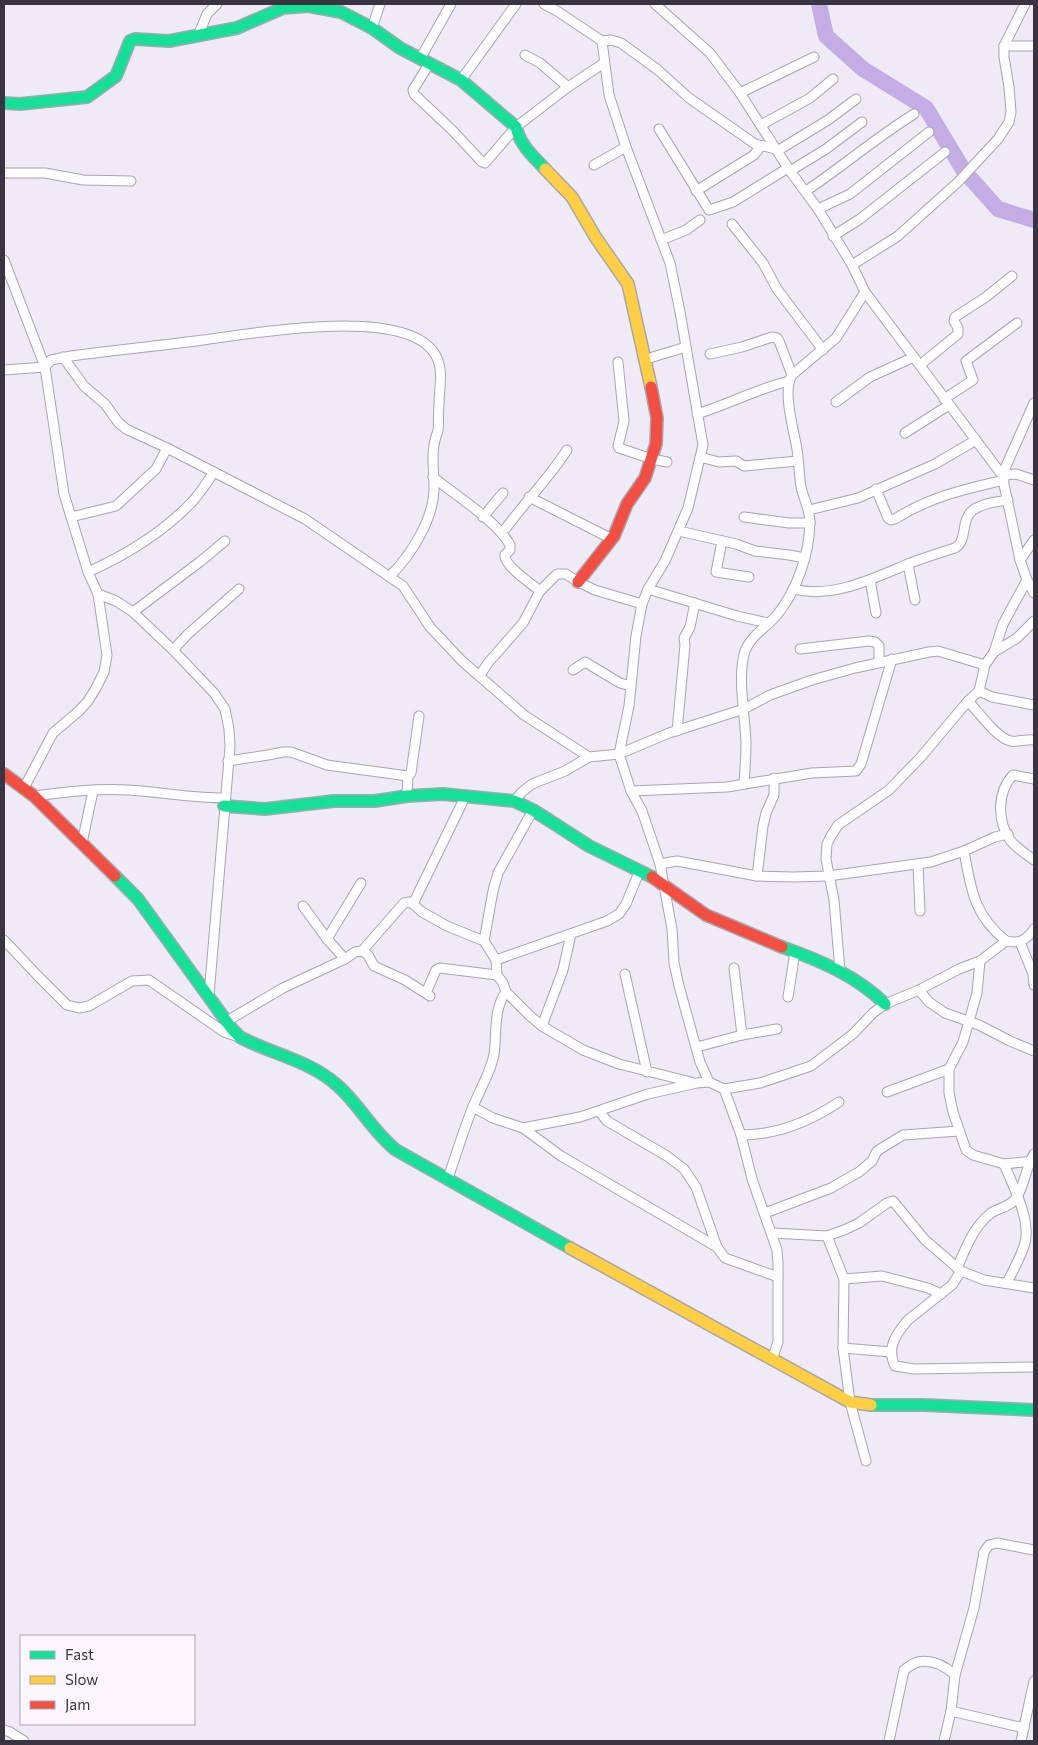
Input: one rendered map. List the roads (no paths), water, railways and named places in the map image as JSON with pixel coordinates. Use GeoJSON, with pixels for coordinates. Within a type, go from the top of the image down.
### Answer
{"type":"FeatureCollection","features":[{"type":"Feature","properties":{"kind":"street"},"geometry":{"type":"LineString","coordinates":[[198,36],[206,14],[217,4]]}},
{"type":"Feature","properties":{"kind":"street"},"geometry":{"type":"LineString","coordinates":[[372,28],[380,4]]}},
{"type":"Feature","properties":{"kind":"street"},"geometry":{"type":"LineString","coordinates":[[451,4],[413,90],[414,94],[482,162],[488,161],[516,127],[568,87],[604,63]]}},
{"type":"Feature","properties":{"kind":"street"},"geometry":{"type":"LineString","coordinates":[[461,80],[516,4]]}},
{"type":"Feature","properties":{"kind":"street"},"geometry":{"type":"LineString","coordinates":[[544,4],[557,10],[602,41],[611,40],[621,43],[658,70],[695,103],[755,144],[761,146],[777,150],[828,120],[856,99]]}},
{"type":"Feature","properties":{"kind":"street"},"geometry":{"type":"LineString","coordinates":[[655,4],[662,7],[710,53],[740,93],[789,169],[818,209],[852,265],[865,292],[1003,478],[1020,560],[1034,593]]}},
{"type":"Feature","properties":{"kind":"street"},"geometry":{"type":"LineString","coordinates":[[852,265],[898,236],[958,182],[998,139],[1009,122],[1010,104],[1004,46],[1025,4]]}},
{"type":"Feature","properties":{"kind":"street"},"geometry":{"type":"LineString","coordinates":[[4,103],[20,104],[87,97],[116,76],[130,41],[169,41],[198,36],[237,28],[283,8],[308,6],[341,12],[372,28],[424,62],[461,80],[516,127],[518,136],[525,148],[572,197],[596,238],[628,284],[646,359],[657,418],[656,444],[652,459],[645,478],[628,504],[612,539],[578,582]]}},
{"type":"Feature","properties":{"kind":"street"},"geometry":{"type":"LineString","coordinates":[[602,41],[609,95],[626,147],[670,263],[703,445],[688,508],[665,560],[648,588],[642,604],[636,636],[631,686],[619,754],[632,791],[642,811],[660,864],[672,929],[674,963],[683,1004],[700,1062],[709,1082]]}},
{"type":"Feature","properties":{"kind":"street"},"geometry":{"type":"LineString","coordinates":[[1004,46],[1034,46]]}},
{"type":"Feature","properties":{"kind":"street"},"geometry":{"type":"LineString","coordinates":[[525,55],[540,62],[568,87]]}},
{"type":"Feature","properties":{"kind":"street"},"geometry":{"type":"LineString","coordinates":[[740,93],[814,57]]}},
{"type":"Feature","properties":{"kind":"street"},"geometry":{"type":"LineString","coordinates":[[761,125],[810,98],[833,79]]}},
{"type":"Feature","properties":{"kind":"street"},"geometry":{"type":"LineString","coordinates":[[806,191],[893,127],[914,114]]}},
{"type":"Feature","properties":{"kind":"street"},"geometry":{"type":"LineString","coordinates":[[659,129],[706,208],[712,210],[733,202],[826,149],[862,122]]}},
{"type":"Feature","properties":{"kind":"street"},"geometry":{"type":"LineString","coordinates":[[818,209],[850,194],[929,132]]}},
{"type":"Feature","properties":{"kind":"street"},"geometry":{"type":"LineString","coordinates":[[696,191],[754,155],[761,146]]}},
{"type":"Feature","properties":{"kind":"street"},"geometry":{"type":"LineString","coordinates":[[594,165],[626,147]]}},
{"type":"Feature","properties":{"kind":"street"},"geometry":{"type":"LineString","coordinates":[[833,236],[860,219],[945,152]]}},
{"type":"Feature","properties":{"kind":"street"},"geometry":{"type":"LineString","coordinates":[[4,173],[45,173],[82,180],[131,181]]}},
{"type":"Feature","properties":{"kind":"street"},"geometry":{"type":"LineString","coordinates":[[661,240],[686,230],[700,220]]}},
{"type":"Feature","properties":{"kind":"street"},"geometry":{"type":"LineString","coordinates":[[732,224],[763,263],[777,289],[823,350]]}},
{"type":"Feature","properties":{"kind":"street"},"geometry":{"type":"LineString","coordinates":[[4,260],[45,367],[64,494],[88,572],[98,594],[107,655],[104,672],[88,701],[53,733],[24,788]]}},
{"type":"Feature","properties":{"kind":"street"},"geometry":{"type":"LineString","coordinates":[[920,365],[958,334],[958,328],[954,321],[955,317],[986,297],[1012,276]]}},
{"type":"Feature","properties":{"kind":"street"},"geometry":{"type":"LineString","coordinates":[[697,414],[790,378],[836,338],[865,292]]}},
{"type":"Feature","properties":{"kind":"street"},"geometry":{"type":"LineString","coordinates":[[905,433],[973,380],[966,360],[1017,323]]}},
{"type":"Feature","properties":{"kind":"street"},"geometry":{"type":"LineString","coordinates":[[4,370],[45,367],[51,360],[63,357],[287,328],[355,326],[401,332],[418,339],[436,355],[441,370],[438,431],[433,450],[433,502],[430,514],[406,557],[390,576]]}},
{"type":"Feature","properties":{"kind":"street"},"geometry":{"type":"LineString","coordinates":[[710,354],[742,348],[772,337],[780,340],[790,378],[788,389],[801,487],[809,510],[810,524],[805,558],[793,589],[786,603],[755,636],[745,652],[742,680],[746,744],[744,783]]}},
{"type":"Feature","properties":{"kind":"street"},"geometry":{"type":"LineString","coordinates":[[646,359],[686,347]]}},
{"type":"Feature","properties":{"kind":"street"},"geometry":{"type":"LineString","coordinates":[[63,357],[84,386],[104,404],[118,422],[139,435],[305,519],[390,576],[403,586],[430,627],[447,646],[500,695],[524,715],[589,757]]}},
{"type":"Feature","properties":{"kind":"street"},"geometry":{"type":"LineString","coordinates":[[836,402],[870,377],[914,357]]}},
{"type":"Feature","properties":{"kind":"street"},"geometry":{"type":"LineString","coordinates":[[618,362],[624,421],[618,446],[619,448],[652,459],[667,462]]}},
{"type":"Feature","properties":{"kind":"street"},"geometry":{"type":"LineString","coordinates":[[1003,478],[1034,404]]}},
{"type":"Feature","properties":{"kind":"street"},"geometry":{"type":"LineString","coordinates":[[809,510],[858,498],[935,464],[976,440]]}},
{"type":"Feature","properties":{"kind":"street"},"geometry":{"type":"LineString","coordinates":[[71,517],[116,506],[156,469],[167,448]]}},
{"type":"Feature","properties":{"kind":"street"},"geometry":{"type":"LineString","coordinates":[[506,528],[529,497],[551,474],[567,450]]}},
{"type":"Feature","properties":{"kind":"street"},"geometry":{"type":"LineString","coordinates":[[700,457],[718,462],[736,461],[744,466],[798,461]]}},
{"type":"Feature","properties":{"kind":"street"},"geometry":{"type":"LineString","coordinates":[[88,572],[118,559],[172,521],[193,502],[214,472]]}},
{"type":"Feature","properties":{"kind":"street"},"geometry":{"type":"LineString","coordinates":[[876,489],[888,518],[891,520],[940,496],[1016,474],[1034,480]]}},
{"type":"Feature","properties":{"kind":"street"},"geometry":{"type":"LineString","coordinates":[[433,477],[483,516],[508,542],[510,550],[505,555],[505,560],[540,591]]}},
{"type":"Feature","properties":{"kind":"street"},"geometry":{"type":"LineString","coordinates":[[483,516],[503,493]]}},
{"type":"Feature","properties":{"kind":"street"},"geometry":{"type":"LineString","coordinates":[[529,497],[612,539]]}},
{"type":"Feature","properties":{"kind":"street"},"geometry":{"type":"LineString","coordinates":[[793,589],[801,591],[827,591],[870,580],[908,564],[960,546],[968,515],[974,509],[985,504],[1008,500]]}},
{"type":"Feature","properties":{"kind":"street"},"geometry":{"type":"LineString","coordinates":[[744,517],[810,524]]}},
{"type":"Feature","properties":{"kind":"street"},"geometry":{"type":"LineString","coordinates":[[678,531],[736,544],[755,552],[805,558]]}},
{"type":"Feature","properties":{"kind":"street"},"geometry":{"type":"LineString","coordinates":[[1020,560],[1034,540]]}},
{"type":"Feature","properties":{"kind":"street"},"geometry":{"type":"LineString","coordinates":[[133,612],[201,561],[224,541]]}},
{"type":"Feature","properties":{"kind":"street"},"geometry":{"type":"LineString","coordinates":[[722,541],[716,572],[749,577]]}},
{"type":"Feature","properties":{"kind":"street"},"geometry":{"type":"LineString","coordinates":[[908,564],[915,600]]}},
{"type":"Feature","properties":{"kind":"street"},"geometry":{"type":"LineString","coordinates":[[480,675],[488,663],[523,624],[540,591],[551,579],[560,573],[566,574],[595,590],[642,604]]}},
{"type":"Feature","properties":{"kind":"street"},"geometry":{"type":"LineString","coordinates":[[870,580],[876,613]]}},
{"type":"Feature","properties":{"kind":"street"},"geometry":{"type":"LineString","coordinates":[[840,970],[834,900],[826,859],[827,844],[838,825],[889,790],[979,691],[985,665],[994,652],[1003,624],[1027,580]]}},
{"type":"Feature","properties":{"kind":"street"},"geometry":{"type":"LineString","coordinates":[[648,588],[768,624]]}},
{"type":"Feature","properties":{"kind":"street"},"geometry":{"type":"LineString","coordinates":[[173,650],[188,634],[239,589]]}},
{"type":"Feature","properties":{"kind":"street"},"geometry":{"type":"LineString","coordinates":[[98,594],[116,601],[133,612],[173,650],[209,688],[225,709],[230,729],[230,747],[209,995]]}},
{"type":"Feature","properties":{"kind":"street"},"geometry":{"type":"LineString","coordinates":[[677,731],[685,645],[684,638],[690,627],[695,602]]}},
{"type":"Feature","properties":{"kind":"street"},"geometry":{"type":"LineString","coordinates":[[994,652],[1017,638],[1034,621]]}},
{"type":"Feature","properties":{"kind":"street"},"geometry":{"type":"LineString","coordinates":[[800,649],[869,641],[876,642],[879,646],[879,662]]}},
{"type":"Feature","properties":{"kind":"street"},"geometry":{"type":"LineString","coordinates":[[514,801],[532,784],[565,771],[589,757],[619,754],[677,731],[744,709],[770,695],[812,680],[892,659],[938,651],[985,665]]}},
{"type":"Feature","properties":{"kind":"street"},"geometry":{"type":"LineString","coordinates":[[632,791],[727,786],[812,773],[856,771],[861,764],[892,659]]}},
{"type":"Feature","properties":{"kind":"street"},"geometry":{"type":"LineString","coordinates":[[573,670],[585,662],[620,683],[631,686]]}},
{"type":"Feature","properties":{"kind":"street"},"geometry":{"type":"LineString","coordinates":[[979,691],[992,697],[1034,705]]}},
{"type":"Feature","properties":{"kind":"street"},"geometry":{"type":"LineString","coordinates":[[968,701],[998,734],[1006,740],[1013,742],[1034,740]]}},
{"type":"Feature","properties":{"kind":"street"},"geometry":{"type":"LineString","coordinates":[[407,796],[408,776],[419,716]]}},
{"type":"Feature","properties":{"kind":"street"},"geometry":{"type":"LineString","coordinates":[[228,761],[291,752],[326,765],[408,776]]}},
{"type":"Feature","properties":{"kind":"street"},"geometry":{"type":"LineString","coordinates":[[4,774],[34,796],[138,899],[240,1037]]}},
{"type":"Feature","properties":{"kind":"street"},"geometry":{"type":"LineString","coordinates":[[1034,779],[1013,775],[1007,781],[1000,796],[1004,824],[1008,834],[1017,846],[1034,860]]}},
{"type":"Feature","properties":{"kind":"street"},"geometry":{"type":"LineString","coordinates":[[757,876],[762,826],[774,795],[774,778]]}},
{"type":"Feature","properties":{"kind":"street"},"geometry":{"type":"LineString","coordinates":[[34,796],[127,790],[265,809],[443,794],[514,801],[533,810],[589,846],[640,870],[664,884],[706,915],[840,970],[874,993],[885,1004]]}},
{"type":"Feature","properties":{"kind":"street"},"geometry":{"type":"LineString","coordinates":[[82,843],[94,791]]}},
{"type":"Feature","properties":{"kind":"street"},"geometry":{"type":"LineString","coordinates":[[413,904],[465,797]]}},
{"type":"Feature","properties":{"kind":"street"},"geometry":{"type":"LineString","coordinates":[[484,941],[498,873],[533,810]]}},
{"type":"Feature","properties":{"kind":"street"},"geometry":{"type":"LineString","coordinates":[[660,864],[677,860],[757,876],[828,876],[918,865],[964,852],[995,837],[1008,834]]}},
{"type":"Feature","properties":{"kind":"street"},"geometry":{"type":"LineString","coordinates":[[964,852],[975,901],[990,924],[1006,940],[1014,943],[1020,942],[1029,936],[1034,929]]}},
{"type":"Feature","properties":{"kind":"street"},"geometry":{"type":"LineString","coordinates":[[918,865],[920,912]]}},
{"type":"Feature","properties":{"kind":"street"},"geometry":{"type":"LineString","coordinates":[[496,960],[607,921],[619,914],[626,904],[640,870]]}},
{"type":"Feature","properties":{"kind":"street"},"geometry":{"type":"LineString","coordinates":[[327,939],[361,883]]}},
{"type":"Feature","properties":{"kind":"street"},"geometry":{"type":"LineString","coordinates":[[227,1021],[283,988],[355,952],[362,951],[404,903],[410,902],[422,912],[438,921],[484,941],[496,960],[497,975],[506,992],[542,1026],[589,1052],[619,1064],[696,1083]]}},
{"type":"Feature","properties":{"kind":"street"},"geometry":{"type":"LineString","coordinates":[[303,906],[344,959]]}},
{"type":"Feature","properties":{"kind":"street"},"geometry":{"type":"LineString","coordinates":[[542,1026],[563,970],[571,934]]}},
{"type":"Feature","properties":{"kind":"street"},"geometry":{"type":"LineString","coordinates":[[4,940],[67,1005],[79,1008],[88,1006],[132,981],[149,980],[224,1032],[316,1070],[337,1085],[353,1102],[379,1137],[388,1144],[850,1402],[876,1406],[933,1405],[1034,1410]]}},
{"type":"Feature","properties":{"kind":"street"},"geometry":{"type":"LineString","coordinates":[[523,1128],[563,1121],[648,1094],[696,1083],[709,1082],[724,1089],[760,1083],[811,1066],[853,1034],[873,1013],[885,1004],[980,961],[1006,940]]}},
{"type":"Feature","properties":{"kind":"street"},"geometry":{"type":"LineString","coordinates":[[1020,942],[1033,974],[1034,985]]}},
{"type":"Feature","properties":{"kind":"street"},"geometry":{"type":"LineString","coordinates":[[362,951],[368,955],[374,966],[405,980],[429,995],[436,970],[440,968],[497,975]]}},
{"type":"Feature","properties":{"kind":"street"},"geometry":{"type":"LineString","coordinates":[[788,997],[795,952]]}},
{"type":"Feature","properties":{"kind":"street"},"geometry":{"type":"LineString","coordinates":[[980,961],[977,992],[963,1042],[949,1069],[949,1093],[959,1131],[966,1150],[973,1155],[1004,1164],[1033,1159]]}},
{"type":"Feature","properties":{"kind":"street"},"geometry":{"type":"LineString","coordinates":[[734,968],[742,1035]]}},
{"type":"Feature","properties":{"kind":"street"},"geometry":{"type":"LineString","coordinates":[[625,974],[647,1072]]}},
{"type":"Feature","properties":{"kind":"street"},"geometry":{"type":"LineString","coordinates":[[919,990],[922,996],[936,1007],[954,1017],[978,1025],[1034,1051]]}},
{"type":"Feature","properties":{"kind":"street"},"geometry":{"type":"LineString","coordinates":[[448,1178],[473,1107],[494,1056],[498,1007],[501,998],[506,992]]}},
{"type":"Feature","properties":{"kind":"street"},"geometry":{"type":"LineString","coordinates":[[696,1047],[742,1035],[777,1029]]}},
{"type":"Feature","properties":{"kind":"street"},"geometry":{"type":"LineString","coordinates":[[888,1092],[949,1069]]}},
{"type":"Feature","properties":{"kind":"street"},"geometry":{"type":"LineString","coordinates":[[724,1089],[741,1135],[752,1179],[777,1250],[778,1342],[772,1360]]}},
{"type":"Feature","properties":{"kind":"street"},"geometry":{"type":"LineString","coordinates":[[741,1135],[760,1135],[796,1126],[839,1102]]}},
{"type":"Feature","properties":{"kind":"street"},"geometry":{"type":"LineString","coordinates":[[473,1107],[493,1118],[523,1128],[561,1156],[717,1247]]}},
{"type":"Feature","properties":{"kind":"street"},"geometry":{"type":"LineString","coordinates":[[599,1111],[607,1121],[667,1156],[684,1169],[696,1187],[717,1247],[725,1258],[778,1276]]}},
{"type":"Feature","properties":{"kind":"street"},"geometry":{"type":"LineString","coordinates":[[765,1213],[837,1185],[859,1172],[872,1161],[877,1151],[903,1135],[959,1131]]}},
{"type":"Feature","properties":{"kind":"street"},"geometry":{"type":"LineString","coordinates":[[1033,1159],[1017,1198],[991,1214],[974,1229],[952,1285],[908,1320],[897,1335],[890,1357],[895,1366],[905,1369],[1034,1367]]}},
{"type":"Feature","properties":{"kind":"street"},"geometry":{"type":"LineString","coordinates":[[1004,1164],[1023,1214],[1026,1235],[1022,1253],[1007,1283]]}},
{"type":"Feature","properties":{"kind":"street"},"geometry":{"type":"LineString","coordinates":[[772,1233],[827,1236],[859,1223],[893,1201],[921,1236],[959,1270],[984,1280],[1034,1288]]}},
{"type":"Feature","properties":{"kind":"street"},"geometry":{"type":"LineString","coordinates":[[827,1236],[844,1279],[843,1348],[850,1402],[866,1461]]}},
{"type":"Feature","properties":{"kind":"street"},"geometry":{"type":"LineString","coordinates":[[844,1279],[882,1276],[928,1288],[941,1294]]}},
{"type":"Feature","properties":{"kind":"street"},"geometry":{"type":"LineString","coordinates":[[843,1348],[891,1352]]}},
{"type":"Feature","properties":{"kind":"street"},"geometry":{"type":"LineString","coordinates":[[944,1741],[956,1675],[974,1608],[984,1552],[989,1545],[997,1543],[1034,1550]]}},
{"type":"Feature","properties":{"kind":"street"},"geometry":{"type":"LineString","coordinates":[[889,1741],[904,1670],[916,1662],[932,1662],[947,1667],[956,1675]]}},
{"type":"Feature","properties":{"kind":"street"},"geometry":{"type":"LineString","coordinates":[[1021,1741],[1024,1728],[1031,1715],[1034,1681]]}},
{"type":"Feature","properties":{"kind":"street"},"geometry":{"type":"LineString","coordinates":[[951,1710],[1024,1728]]}},
{"type":"Feature","properties":{"kind":"street"},"geometry":{"type":"LineString","coordinates":[[4,1730],[24,1741]]}},
{"type":"Feature","properties":{"kind":"waterway"},"geometry":{"type":"LineString","coordinates":[[819,4],[826,36],[863,69],[926,108],[964,171],[998,209],[1034,220]]}}]}
